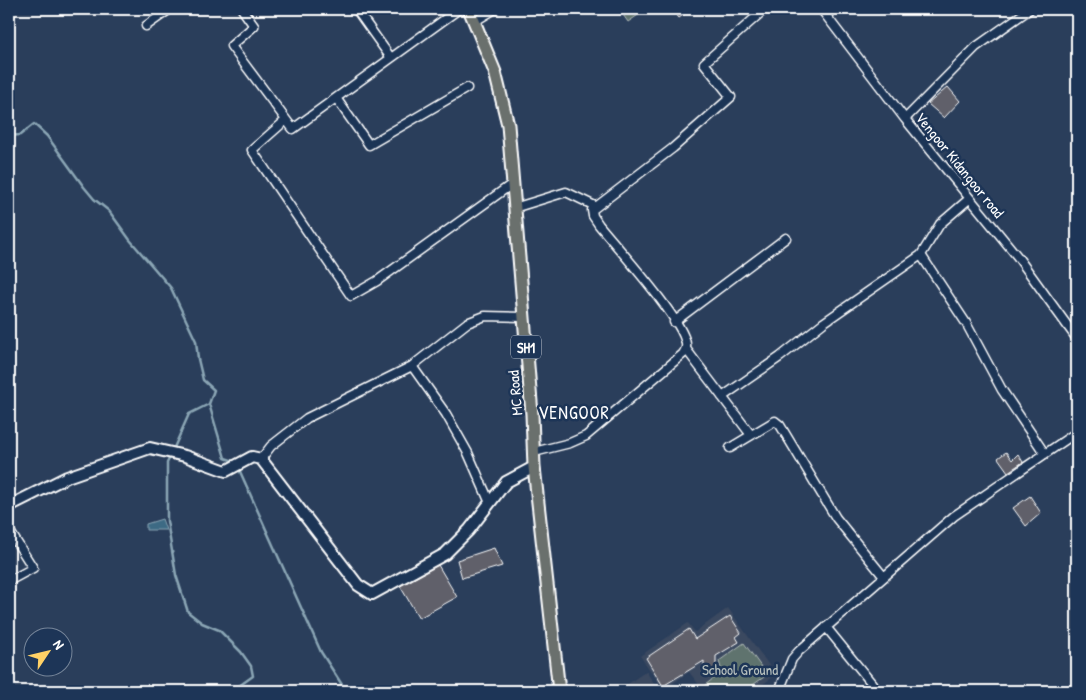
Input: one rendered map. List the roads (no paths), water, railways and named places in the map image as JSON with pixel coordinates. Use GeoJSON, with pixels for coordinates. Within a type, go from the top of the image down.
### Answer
{"type":"FeatureCollection","features":[{"type":"Feature","properties":{"kind":"main road","name":"MC Road"},"geometry":{"type":"LineString","coordinates":[[469,9],[501,92],[508,125],[534,467],[559,691]]}},
{"type":"Feature","properties":{"kind":"street"},"geometry":{"type":"LineString","coordinates":[[146,26],[170,9]]}},
{"type":"Feature","properties":{"kind":"street"},"geometry":{"type":"LineString","coordinates":[[242,9],[254,26],[231,46],[293,129],[459,9]]}},
{"type":"Feature","properties":{"kind":"street"},"geometry":{"type":"LineString","coordinates":[[356,9],[391,58]]}},
{"type":"Feature","properties":{"kind":"street"},"geometry":{"type":"LineString","coordinates":[[475,21],[494,9]]}},
{"type":"Feature","properties":{"kind":"street"},"geometry":{"type":"LineString","coordinates":[[534,452],[570,443],[586,436],[683,354],[686,349],[686,342],[651,287],[599,225],[593,216],[592,210],[673,148],[731,98],[704,63],[765,9]]}},
{"type":"Feature","properties":{"kind":"street","name":"Vengoor Kidangoor road"},"geometry":{"type":"LineString","coordinates":[[822,9],[905,118],[1017,256],[1077,339]]}},
{"type":"Feature","properties":{"kind":"street"},"geometry":{"type":"LineString","coordinates":[[905,118],[976,47],[1030,9]]}},
{"type":"Feature","properties":{"kind":"street"},"geometry":{"type":"LineString","coordinates":[[336,98],[369,144],[468,88]]}},
{"type":"Feature","properties":{"kind":"street"},"geometry":{"type":"LineString","coordinates":[[286,120],[252,150],[350,296],[377,281],[512,184]]}},
{"type":"Feature","properties":{"kind":"street"},"geometry":{"type":"LineString","coordinates":[[514,208],[566,192],[595,206]]}},
{"type":"Feature","properties":{"kind":"street"},"geometry":{"type":"LineString","coordinates":[[722,398],[780,357],[823,323],[921,255],[940,224],[969,199]]}},
{"type":"Feature","properties":{"kind":"street"},"geometry":{"type":"LineString","coordinates":[[674,322],[786,238]]}},
{"type":"Feature","properties":{"kind":"street"},"geometry":{"type":"LineString","coordinates":[[921,255],[966,323],[1002,390],[1045,454]]}},
{"type":"Feature","properties":{"kind":"street"},"geometry":{"type":"LineString","coordinates":[[261,459],[271,446],[307,418],[412,366],[467,323],[485,316],[523,317]]}},
{"type":"Feature","properties":{"kind":"street"},"geometry":{"type":"LineString","coordinates":[[686,349],[751,435]]}},
{"type":"Feature","properties":{"kind":"street"},"geometry":{"type":"LineString","coordinates":[[412,366],[446,414],[468,453],[490,503]]}},
{"type":"Feature","properties":{"kind":"street"},"geometry":{"type":"LineString","coordinates":[[730,448],[775,421],[780,425],[836,518],[884,577]]}},
{"type":"Feature","properties":{"kind":"street"},"geometry":{"type":"LineString","coordinates":[[779,691],[792,659],[826,627],[954,516],[1077,432]]}},
{"type":"Feature","properties":{"kind":"street"},"geometry":{"type":"LineString","coordinates":[[9,506],[67,477],[150,448],[192,458],[226,471],[252,457],[261,459],[358,585],[372,594],[444,554],[469,530],[506,482],[534,467]]}},
{"type":"Feature","properties":{"kind":"street"},"geometry":{"type":"LineString","coordinates":[[9,530],[33,568],[9,581]]}},
{"type":"Feature","properties":{"kind":"street"},"geometry":{"type":"LineString","coordinates":[[826,627],[878,691]]}},
{"type":"Feature","properties":{"kind":"waterway"},"geometry":{"type":"LineString","coordinates":[[9,136],[20,135],[34,124],[47,136],[84,187],[94,199],[109,211],[130,240],[171,288],[196,341],[203,380],[214,390],[209,404],[189,414],[173,450]]}},
{"type":"Feature","properties":{"kind":"waterway"},"geometry":{"type":"LineString","coordinates":[[209,404],[225,458],[237,462]]}},
{"type":"Feature","properties":{"kind":"waterway"},"geometry":{"type":"LineString","coordinates":[[171,455],[167,463],[167,521],[176,575],[188,612],[202,623],[219,630],[241,652],[251,666],[253,676],[232,691]]}},
{"type":"Feature","properties":{"kind":"waterway"},"geometry":{"type":"LineString","coordinates":[[238,467],[321,652],[346,691]]}},
{"type":"Feature","properties":{"kind":"district","name":"VENGOOR"},"geometry":{"type":"Point","coordinates":[574,412]}},
{"type":"Feature","properties":{"kind":"park label","name":"School Ground"},"geometry":{"type":"Point","coordinates":[740,669]}}]}
